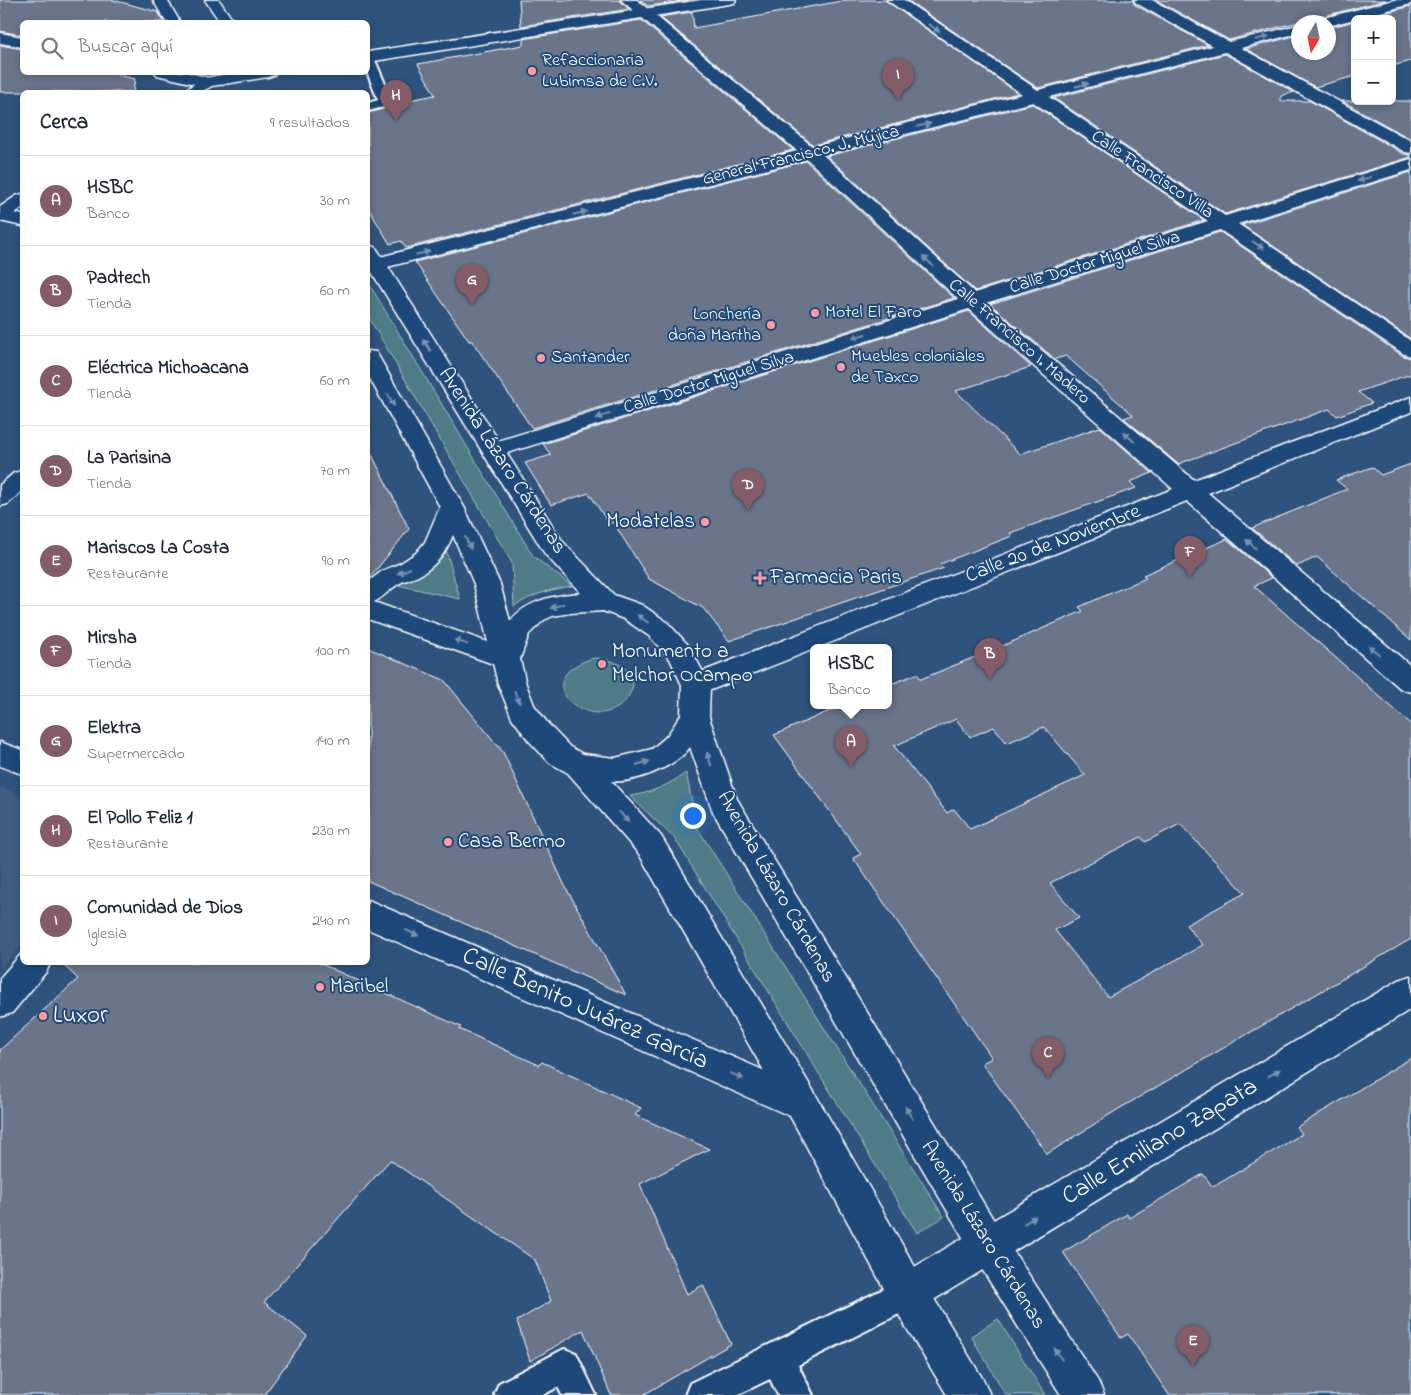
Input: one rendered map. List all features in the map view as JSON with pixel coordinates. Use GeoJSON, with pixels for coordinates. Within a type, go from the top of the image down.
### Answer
{"type":"FeatureCollection","features":[{"type":"Feature","properties":{"kind":"street"},"geometry":{"type":"LineString","coordinates":[[160,0],[172,20]]}},
{"type":"Feature","properties":{"kind":"street"},"geometry":{"type":"LineString","coordinates":[[212,0],[226,20]]}},
{"type":"Feature","properties":{"kind":"street"},"geometry":{"type":"LineString","coordinates":[[370,57],[636,7],[729,0]]}},
{"type":"Feature","properties":{"kind":"street","name":"Calle Francisco Villa"},"geometry":{"type":"LineString","coordinates":[[894,0],[1034,97],[1224,222],[1411,350]]}},
{"type":"Feature","properties":{"kind":"street"},"geometry":{"type":"LineString","coordinates":[[1141,0],[1411,148]]}},
{"type":"Feature","properties":{"kind":"street"},"geometry":{"type":"LineString","coordinates":[[1336,19],[1411,0]]}},
{"type":"Feature","properties":{"kind":"street","name":"Calle Francisco I. Madero"},"geometry":{"type":"LineString","coordinates":[[636,7],[812,154],[972,301],[1411,682]]}},
{"type":"Feature","properties":{"kind":"street","name":"General Francisco. J. Mújica"},"geometry":{"type":"LineString","coordinates":[[370,261],[812,154],[1291,31]]}},
{"type":"Feature","properties":{"kind":"street"},"geometry":{"type":"LineString","coordinates":[[0,38],[20,42]]}},
{"type":"Feature","properties":{"kind":"street"},"geometry":{"type":"LineString","coordinates":[[176,75],[208,82],[265,76]]}},
{"type":"Feature","properties":{"kind":"street"},"geometry":{"type":"LineString","coordinates":[[194,90],[208,82]]}},
{"type":"Feature","properties":{"kind":"street","name":"Calle Doctor Miguel Silva"},"geometry":{"type":"LineString","coordinates":[[493,450],[1411,164]]}},
{"type":"Feature","properties":{"kind":"street"},"geometry":{"type":"LineString","coordinates":[[0,215],[20,201]]}},
{"type":"Feature","properties":{"kind":"street"},"geometry":{"type":"LineString","coordinates":[[0,215],[20,221]]}},
{"type":"Feature","properties":{"kind":"street","name":"Avenida Lázaro Cárdenas"},"geometry":{"type":"LineString","coordinates":[[370,261],[493,450],[554,548],[605,602],[634,612],[658,630],[680,653],[696,685],[695,717],[723,803],[988,1245],[1084,1395]]}},
{"type":"Feature","properties":{"kind":"street"},"geometry":{"type":"LineString","coordinates":[[370,361],[452,507],[487,584],[512,684],[522,710],[539,733],[560,755],[578,765],[650,845],[802,1104],[908,1293],[970,1395]]}},
{"type":"Feature","properties":{"kind":"street","name":"Calle 20 de Noviembre"},"geometry":{"type":"LineString","coordinates":[[696,685],[1411,404]]}},
{"type":"Feature","properties":{"kind":"street"},"geometry":{"type":"LineString","coordinates":[[370,593],[391,577],[410,569],[425,559],[436,546],[452,507]]}},
{"type":"Feature","properties":{"kind":"street"},"geometry":{"type":"LineString","coordinates":[[507,659],[518,629],[535,614],[566,602],[605,602]]}},
{"type":"Feature","properties":{"kind":"street"},"geometry":{"type":"LineString","coordinates":[[370,610],[507,659]]}},
{"type":"Feature","properties":{"kind":"street"},"geometry":{"type":"LineString","coordinates":[[578,765],[615,770],[644,764],[662,757],[677,744],[695,717]]}},
{"type":"Feature","properties":{"kind":"street"},"geometry":{"type":"LineString","coordinates":[[0,753],[20,762]]}},
{"type":"Feature","properties":{"kind":"street","name":"Calle Benito Juárez García"},"geometry":{"type":"LineString","coordinates":[[370,915],[802,1104]]}},
{"type":"Feature","properties":{"kind":"street"},"geometry":{"type":"LineString","coordinates":[[0,1002],[32,965]]}},
{"type":"Feature","properties":{"kind":"street","name":"Calle Emiliano Zapata"},"geometry":{"type":"LineString","coordinates":[[908,1293],[1411,991]]}},
{"type":"Feature","properties":{"kind":"lane"},"geometry":{"type":"LineString","coordinates":[[370,62],[386,102],[370,106]]}},
{"type":"Feature","properties":{"kind":"lane"},"geometry":{"type":"LineString","coordinates":[[702,1395],[908,1293]]}},
{"type":"Feature","properties":{"kind":"lane"},"geometry":{"type":"LineString","coordinates":[[776,1358],[796,1395]]}},
{"type":"Feature","properties":{"kind":"lane"},"geometry":{"type":"LineString","coordinates":[[511,1395],[564,1365],[578,1395]]}},
{"type":"Feature","properties":{"kind":"shaded area"},"geometry":{"type":"Polygon","coordinates":[[[0,786],[20,796],[20,947],[0,969],[0,786]]]}},
{"type":"Feature","properties":{"kind":"green space"},"geometry":{"type":"Polygon","coordinates":[[[370,285],[533,556],[572,586],[542,593],[514,606],[512,563],[370,319],[370,285]]]}},
{"type":"Feature","properties":{"kind":"green space"},"geometry":{"type":"Polygon","coordinates":[[[445,546],[460,599],[398,585],[433,567],[445,546]]]}},
{"type":"Feature","properties":{"kind":"green space"},"geometry":{"type":"Polygon","coordinates":[[[594,658],[618,664],[630,673],[633,680],[628,697],[615,709],[600,713],[584,710],[571,703],[563,692],[563,680],[572,668],[594,658]]]}},
{"type":"Feature","properties":{"kind":"green space"},"geometry":{"type":"Polygon","coordinates":[[[686,773],[698,829],[944,1217],[917,1233],[675,839],[630,796],[660,788],[686,773]]]}},
{"type":"Feature","properties":{"kind":"green space"},"geometry":{"type":"Polygon","coordinates":[[[998,1319],[1045,1395],[1006,1395],[971,1336],[998,1319]]]}},
{"type":"Feature","properties":{"kind":"building"},"geometry":{"type":"Polygon","coordinates":[[[0,0],[113,0],[158,12],[163,20],[20,20],[20,35],[0,31],[0,0]]]}},
{"type":"Feature","properties":{"kind":"building"},"geometry":{"type":"Polygon","coordinates":[[[519,0],[619,0],[629,9],[521,26],[519,0]]]}},
{"type":"Feature","properties":{"kind":"building"},"geometry":{"type":"Polygon","coordinates":[[[640,0],[689,0],[648,6],[640,0]]]}},
{"type":"Feature","properties":{"kind":"building"},"geometry":{"type":"Polygon","coordinates":[[[847,0],[885,0],[1018,93],[813,145],[660,17],[692,12],[694,28],[847,0]]]}},
{"type":"Feature","properties":{"kind":"building"},"geometry":{"type":"Polygon","coordinates":[[[907,0],[1132,0],[1135,5],[1208,45],[1038,88],[907,0]]]}},
{"type":"Feature","properties":{"kind":"building"},"geometry":{"type":"Polygon","coordinates":[[[1156,0],[1386,0],[1328,15],[1291,15],[1291,24],[1229,40],[1156,0]]]}},
{"type":"Feature","properties":{"kind":"building"},"geometry":{"type":"Polygon","coordinates":[[[1411,6],[1411,61],[1396,65],[1396,15],[1378,15],[1411,6]]]}},
{"type":"Feature","properties":{"kind":"building"},"geometry":{"type":"Polygon","coordinates":[[[641,20],[793,150],[406,248],[401,241],[390,244],[370,211],[370,112],[391,107],[394,103],[435,95],[418,64],[523,45],[523,39],[641,20]]]}},
{"type":"Feature","properties":{"kind":"building"},"geometry":{"type":"Polygon","coordinates":[[[1351,22],[1351,77],[1315,87],[1246,49],[1291,37],[1291,60],[1336,60],[1336,26],[1351,22]]]}},
{"type":"Feature","properties":{"kind":"building"},"geometry":{"type":"Polygon","coordinates":[[[0,45],[20,49],[20,75],[118,75],[135,79],[133,90],[20,90],[20,92],[0,92],[0,45]]]}},
{"type":"Feature","properties":{"kind":"building"},"geometry":{"type":"Polygon","coordinates":[[[1225,54],[1294,92],[1281,96],[1281,101],[1310,101],[1404,154],[1411,155],[1411,157],[1225,214],[1054,98],[1225,54]]]}},
{"type":"Feature","properties":{"kind":"building"},"geometry":{"type":"Polygon","coordinates":[[[1342,101],[1351,101],[1351,105],[1396,105],[1396,101],[1411,101],[1411,139],[1342,101]]]}},
{"type":"Feature","properties":{"kind":"building"},"geometry":{"type":"Polygon","coordinates":[[[1033,104],[1204,220],[975,291],[827,156],[1033,104]]]}},
{"type":"Feature","properties":{"kind":"building"},"geometry":{"type":"Polygon","coordinates":[[[806,161],[954,298],[532,428],[415,262],[806,161]]]}},
{"type":"Feature","properties":{"kind":"building"},"geometry":{"type":"Polygon","coordinates":[[[1411,172],[1411,339],[1242,225],[1411,172]]]}},
{"type":"Feature","properties":{"kind":"building"},"geometry":{"type":"Polygon","coordinates":[[[1220,232],[1403,356],[1411,358],[1411,374],[1358,392],[1372,403],[1337,416],[1329,409],[1178,464],[1124,418],[1133,415],[1066,356],[1055,359],[990,304],[1220,232]]]}},
{"type":"Feature","properties":{"kind":"building"},"geometry":{"type":"Polygon","coordinates":[[[969,311],[1031,367],[956,391],[1020,454],[1100,427],[1152,473],[1130,482],[1136,488],[1010,533],[1012,536],[940,564],[944,568],[729,641],[703,608],[649,579],[613,522],[609,524],[589,493],[551,505],[525,463],[551,455],[543,444],[969,311]]]}},
{"type":"Feature","properties":{"kind":"building"},"geometry":{"type":"Polygon","coordinates":[[[370,451],[409,529],[370,578],[370,451]]]}},
{"type":"Feature","properties":{"kind":"building"},"geometry":{"type":"Polygon","coordinates":[[[1411,464],[1411,640],[1317,557],[1297,566],[1252,528],[1347,489],[1336,480],[1372,467],[1381,475],[1411,464]]]}},
{"type":"Feature","properties":{"kind":"building"},"geometry":{"type":"Polygon","coordinates":[[[1227,539],[1272,578],[1254,586],[1411,724],[1411,939],[1117,1110],[1047,1154],[982,1063],[992,1058],[853,858],[861,854],[774,735],[834,709],[892,709],[892,683],[917,674],[921,679],[1014,641],[1083,611],[1079,607],[1146,578],[1143,575],[1227,539]],[[956,719],[894,746],[947,813],[954,809],[970,829],[1085,775],[1044,727],[1007,743],[994,727],[970,737],[956,719]],[[1180,824],[1145,842],[1141,837],[1050,883],[1079,918],[1055,930],[1108,997],[1203,945],[1186,925],[1245,893],[1180,824]]]}},
{"type":"Feature","properties":{"kind":"building"},"geometry":{"type":"Polygon","coordinates":[[[370,649],[444,680],[503,752],[565,886],[626,995],[370,882],[370,649]]]}},
{"type":"Feature","properties":{"kind":"building"},"geometry":{"type":"Polygon","coordinates":[[[63,965],[324,965],[461,1027],[459,1029],[539,1065],[542,1062],[641,1108],[635,1115],[709,1149],[640,1184],[687,1294],[703,1285],[731,1344],[643,1395],[611,1395],[583,1330],[530,1361],[517,1321],[551,1301],[535,1260],[390,1160],[264,1302],[307,1336],[264,1395],[0,1395],[0,1050],[78,979],[63,965]]]}},
{"type":"Feature","properties":{"kind":"building"},"geometry":{"type":"Polygon","coordinates":[[[1411,1058],[1411,1395],[1169,1395],[1128,1334],[1121,1338],[1063,1252],[1127,1214],[1129,1218],[1203,1174],[1213,1187],[1302,1134],[1297,1127],[1411,1058]]]}},
{"type":"Feature","properties":{"kind":"place","name":"Refaccionaria Lubimsa de C.V."},"geometry":{"type":"Point","coordinates":[532,71]}},
{"type":"Feature","properties":{"kind":"place","name":"Comunidad de Dios"},"geometry":{"type":"Point","coordinates":[898,100]}},
{"type":"Feature","properties":{"kind":"place","name":"El Pollo Feliz 1"},"geometry":{"type":"Point","coordinates":[396,121]}},
{"type":"Feature","properties":{"kind":"place","name":"Elektra"},"geometry":{"type":"Point","coordinates":[472,305]}},
{"type":"Feature","properties":{"kind":"place","name":"Motel El Faro"},"geometry":{"type":"Point","coordinates":[815,313]}},
{"type":"Feature","properties":{"kind":"place","name":"Lonchería doña Martha"},"geometry":{"type":"Point","coordinates":[771,325]}},
{"type":"Feature","properties":{"kind":"place","name":"Santander"},"geometry":{"type":"Point","coordinates":[541,358]}},
{"type":"Feature","properties":{"kind":"place","name":"Muebles coloniales de Taxco"},"geometry":{"type":"Point","coordinates":[841,367]}},
{"type":"Feature","properties":{"kind":"place","name":"La Parisina"},"geometry":{"type":"Point","coordinates":[748,510]}},
{"type":"Feature","properties":{"kind":"place","name":"Modatelas"},"geometry":{"type":"Point","coordinates":[705,522]}},
{"type":"Feature","properties":{"kind":"place","name":"Mirsha"},"geometry":{"type":"Point","coordinates":[1190,577]}},
{"type":"Feature","properties":{"kind":"place","name":"Farmacia Paris"},"geometry":{"type":"Point","coordinates":[760,578]}},
{"type":"Feature","properties":{"kind":"place","name":"Monumento a Melchor Ocampo"},"geometry":{"type":"Point","coordinates":[602,664]}},
{"type":"Feature","properties":{"kind":"place","name":"Padtech"},"geometry":{"type":"Point","coordinates":[990,679]}},
{"type":"Feature","properties":{"kind":"place","name":"HSBC"},"geometry":{"type":"Point","coordinates":[851,767]}},
{"type":"Feature","properties":{"kind":"place","name":"Casa Bermo"},"geometry":{"type":"Point","coordinates":[448,842]}},
{"type":"Feature","properties":{"kind":"place","name":"Maribel"},"geometry":{"type":"Point","coordinates":[320,987]}},
{"type":"Feature","properties":{"kind":"place","name":"Luxor"},"geometry":{"type":"Point","coordinates":[43,1016]}},
{"type":"Feature","properties":{"kind":"place","name":"Eléctrica Michoacana"},"geometry":{"type":"Point","coordinates":[1048,1078]}},
{"type":"Feature","properties":{"kind":"place","name":"Mariscos La Costa"},"geometry":{"type":"Point","coordinates":[1193,1366]}}]}
